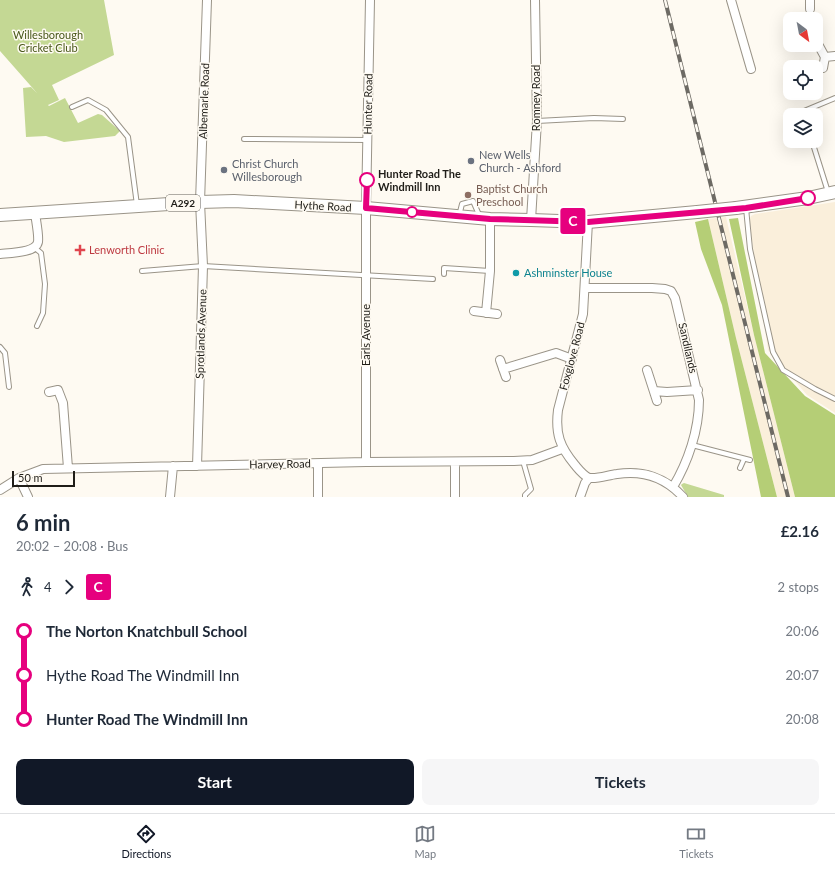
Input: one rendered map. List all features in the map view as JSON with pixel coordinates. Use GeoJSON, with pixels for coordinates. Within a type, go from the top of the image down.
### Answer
{"type":"FeatureCollection","features":[{"type":"Feature","properties":{"kind":"main road","name":"Hythe Road"},"geometry":{"type":"LineString","coordinates":[[0,215],[200,202],[234,202],[366,208],[485,218],[588,222],[741,208],[832,193]]}},
{"type":"Feature","properties":{"kind":"street","name":"Albemarle Road"},"geometry":{"type":"LineString","coordinates":[[200,202],[207,0]]}},
{"type":"Feature","properties":{"kind":"street","name":"Hunter Road"},"geometry":{"type":"LineString","coordinates":[[366,208],[370,0]]}},
{"type":"Feature","properties":{"kind":"street","name":"Romney Road"},"geometry":{"type":"LineString","coordinates":[[531,220],[537,121],[535,0]]}},
{"type":"Feature","properties":{"kind":"street"},"geometry":{"type":"LineString","coordinates":[[731,0],[751,69]]}},
{"type":"Feature","properties":{"kind":"street"},"geometry":{"type":"LineString","coordinates":[[810,0],[810,9]]}},
{"type":"Feature","properties":{"kind":"street"},"geometry":{"type":"LineString","coordinates":[[822,52],[825,57],[823,68]]}},
{"type":"Feature","properties":{"kind":"street"},"geometry":{"type":"LineString","coordinates":[[825,57],[835,56]]}},
{"type":"Feature","properties":{"kind":"street","name":"Sprotlands Avenue"},"geometry":{"type":"LineString","coordinates":[[197,466],[203,266],[200,202]]}},
{"type":"Feature","properties":{"kind":"street","name":"Earls Avenue"},"geometry":{"type":"LineString","coordinates":[[366,208],[366,462]]}},
{"type":"Feature","properties":{"kind":"street"},"geometry":{"type":"LineString","coordinates":[[0,254],[35,248],[38,242],[35,213]]}},
{"type":"Feature","properties":{"kind":"street"},"geometry":{"type":"LineString","coordinates":[[485,218],[490,271],[486,313]]}},
{"type":"Feature","properties":{"kind":"street","name":"Foxglove Road"},"geometry":{"type":"LineString","coordinates":[[588,222],[583,314],[558,410],[556,424],[562,449],[581,472],[589,478]]}},
{"type":"Feature","properties":{"kind":"street","name":"Sandilands"},"geometry":{"type":"LineString","coordinates":[[585,288],[665,289],[671,291],[676,298],[698,390],[699,410],[692,445],[680,475],[673,487]]}},
{"type":"Feature","properties":{"kind":"street"},"geometry":{"type":"LineString","coordinates":[[474,311],[497,314]]}},
{"type":"Feature","properties":{"kind":"street"},"geometry":{"type":"LineString","coordinates":[[500,360],[504,373],[556,353],[572,359]]}},
{"type":"Feature","properties":{"kind":"street"},"geometry":{"type":"LineString","coordinates":[[647,370],[657,401]]}},
{"type":"Feature","properties":{"kind":"street"},"geometry":{"type":"LineString","coordinates":[[49,392],[58,390],[63,402],[68,468]]}},
{"type":"Feature","properties":{"kind":"street"},"geometry":{"type":"LineString","coordinates":[[654,391],[674,392],[698,390]]}},
{"type":"Feature","properties":{"kind":"street","name":"Harvey Road"},"geometry":{"type":"LineString","coordinates":[[0,490],[19,478],[43,469],[532,460],[562,449]]}},
{"type":"Feature","properties":{"kind":"street"},"geometry":{"type":"LineString","coordinates":[[455,462],[455,497]]}},
{"type":"Feature","properties":{"kind":"street"},"geometry":{"type":"LineString","coordinates":[[318,464],[318,497]]}},
{"type":"Feature","properties":{"kind":"street"},"geometry":{"type":"LineString","coordinates":[[170,497],[173,466]]}},
{"type":"Feature","properties":{"kind":"street"},"geometry":{"type":"LineString","coordinates":[[580,497],[585,483],[589,478],[594,479],[618,474],[634,473],[653,476],[673,487],[683,497]]}},
{"type":"Feature","properties":{"kind":"street"},"geometry":{"type":"LineString","coordinates":[[19,478],[28,497]]}},
{"type":"Feature","properties":{"kind":"lane"},"geometry":{"type":"LineString","coordinates":[[811,108],[835,98]]}},
{"type":"Feature","properties":{"kind":"lane"},"geometry":{"type":"LineString","coordinates":[[72,107],[88,100],[106,110],[128,137],[137,206]]}},
{"type":"Feature","properties":{"kind":"lane"},"geometry":{"type":"LineString","coordinates":[[537,121],[594,118],[623,119]]}},
{"type":"Feature","properties":{"kind":"lane"},"geometry":{"type":"LineString","coordinates":[[244,139],[367,140]]}},
{"type":"Feature","properties":{"kind":"lane"},"geometry":{"type":"LineString","coordinates":[[815,148],[832,193]]}},
{"type":"Feature","properties":{"kind":"lane"},"geometry":{"type":"LineString","coordinates":[[741,208],[772,352],[783,370],[835,399]]}},
{"type":"Feature","properties":{"kind":"lane"},"geometry":{"type":"LineString","coordinates":[[35,248],[41,253],[45,284],[43,313],[37,326]]}},
{"type":"Feature","properties":{"kind":"lane"},"geometry":{"type":"LineString","coordinates":[[142,271],[203,266],[366,276],[433,278]]}},
{"type":"Feature","properties":{"kind":"lane"},"geometry":{"type":"LineString","coordinates":[[444,274],[444,268],[490,271]]}},
{"type":"Feature","properties":{"kind":"lane"},"geometry":{"type":"LineString","coordinates":[[0,347],[5,353],[9,387]]}},
{"type":"Feature","properties":{"kind":"lane"},"geometry":{"type":"LineString","coordinates":[[692,445],[750,460]]}},
{"type":"Feature","properties":{"kind":"lane"},"geometry":{"type":"LineString","coordinates":[[740,468],[744,459]]}},
{"type":"Feature","properties":{"kind":"lane"},"geometry":{"type":"LineString","coordinates":[[523,460],[531,489],[525,497]]}},
{"type":"Feature","properties":{"kind":"shaded area"},"geometry":{"type":"Polygon","coordinates":[[[835,202],[835,413],[807,395],[768,350],[749,220],[751,216],[755,214],[835,202]]]}},
{"type":"Feature","properties":{"kind":"shaded area"},"geometry":{"type":"Polygon","coordinates":[[[726,217],[795,497],[777,497],[736,338],[708,219],[726,217]]]}},
{"type":"Feature","properties":{"kind":"green space","name":"Willesborough Cricket Club"},"geometry":{"type":"Polygon","coordinates":[[[0,0],[104,0],[114,55],[52,85],[59,100],[48,105],[49,106],[65,98],[78,123],[98,114],[102,115],[120,131],[115,136],[64,142],[46,136],[26,137],[23,88],[31,87],[37,93],[0,51],[0,0]]]}},
{"type":"Feature","properties":{"kind":"green space"},"geometry":{"type":"Polygon","coordinates":[[[738,218],[765,353],[805,396],[835,415],[835,497],[795,497],[754,335],[729,219],[738,218]]]}},
{"type":"Feature","properties":{"kind":"green space"},"geometry":{"type":"Polygon","coordinates":[[[708,219],[736,338],[777,497],[761,497],[722,305],[701,249],[695,222],[708,219]]]}},
{"type":"Feature","properties":{"kind":"green space"},"geometry":{"type":"Polygon","coordinates":[[[684,483],[724,495],[724,497],[688,497],[681,485],[684,483]]]}},
{"type":"Feature","properties":{"kind":"railway"},"geometry":{"type":"LineString","coordinates":[[665,0],[788,497]]}},
{"type":"Feature","properties":{"kind":"bus line","name":"C"},"geometry":{"type":"LineString","coordinates":[[367,180],[366,208],[490,219],[588,222],[746,208],[808,198]]}},
{"type":"Feature","properties":{"kind":"place","name":"New Wells Church - Ashford"},"geometry":{"type":"Point","coordinates":[471,161]}},
{"type":"Feature","properties":{"kind":"place","name":"Christ Church Willesborough"},"geometry":{"type":"Point","coordinates":[224,170]}},
{"type":"Feature","properties":{"kind":"place","name":"Hunter Road The Windmill Inn"},"geometry":{"type":"Point","coordinates":[367,180]}},
{"type":"Feature","properties":{"kind":"place","name":"Baptist Church Preschool"},"geometry":{"type":"Point","coordinates":[468,195]}},
{"type":"Feature","properties":{"kind":"place","name":"Lenworth Clinic"},"geometry":{"type":"Point","coordinates":[80,250]}},
{"type":"Feature","properties":{"kind":"place","name":"Ashminster House"},"geometry":{"type":"Point","coordinates":[516,273]}}]}
